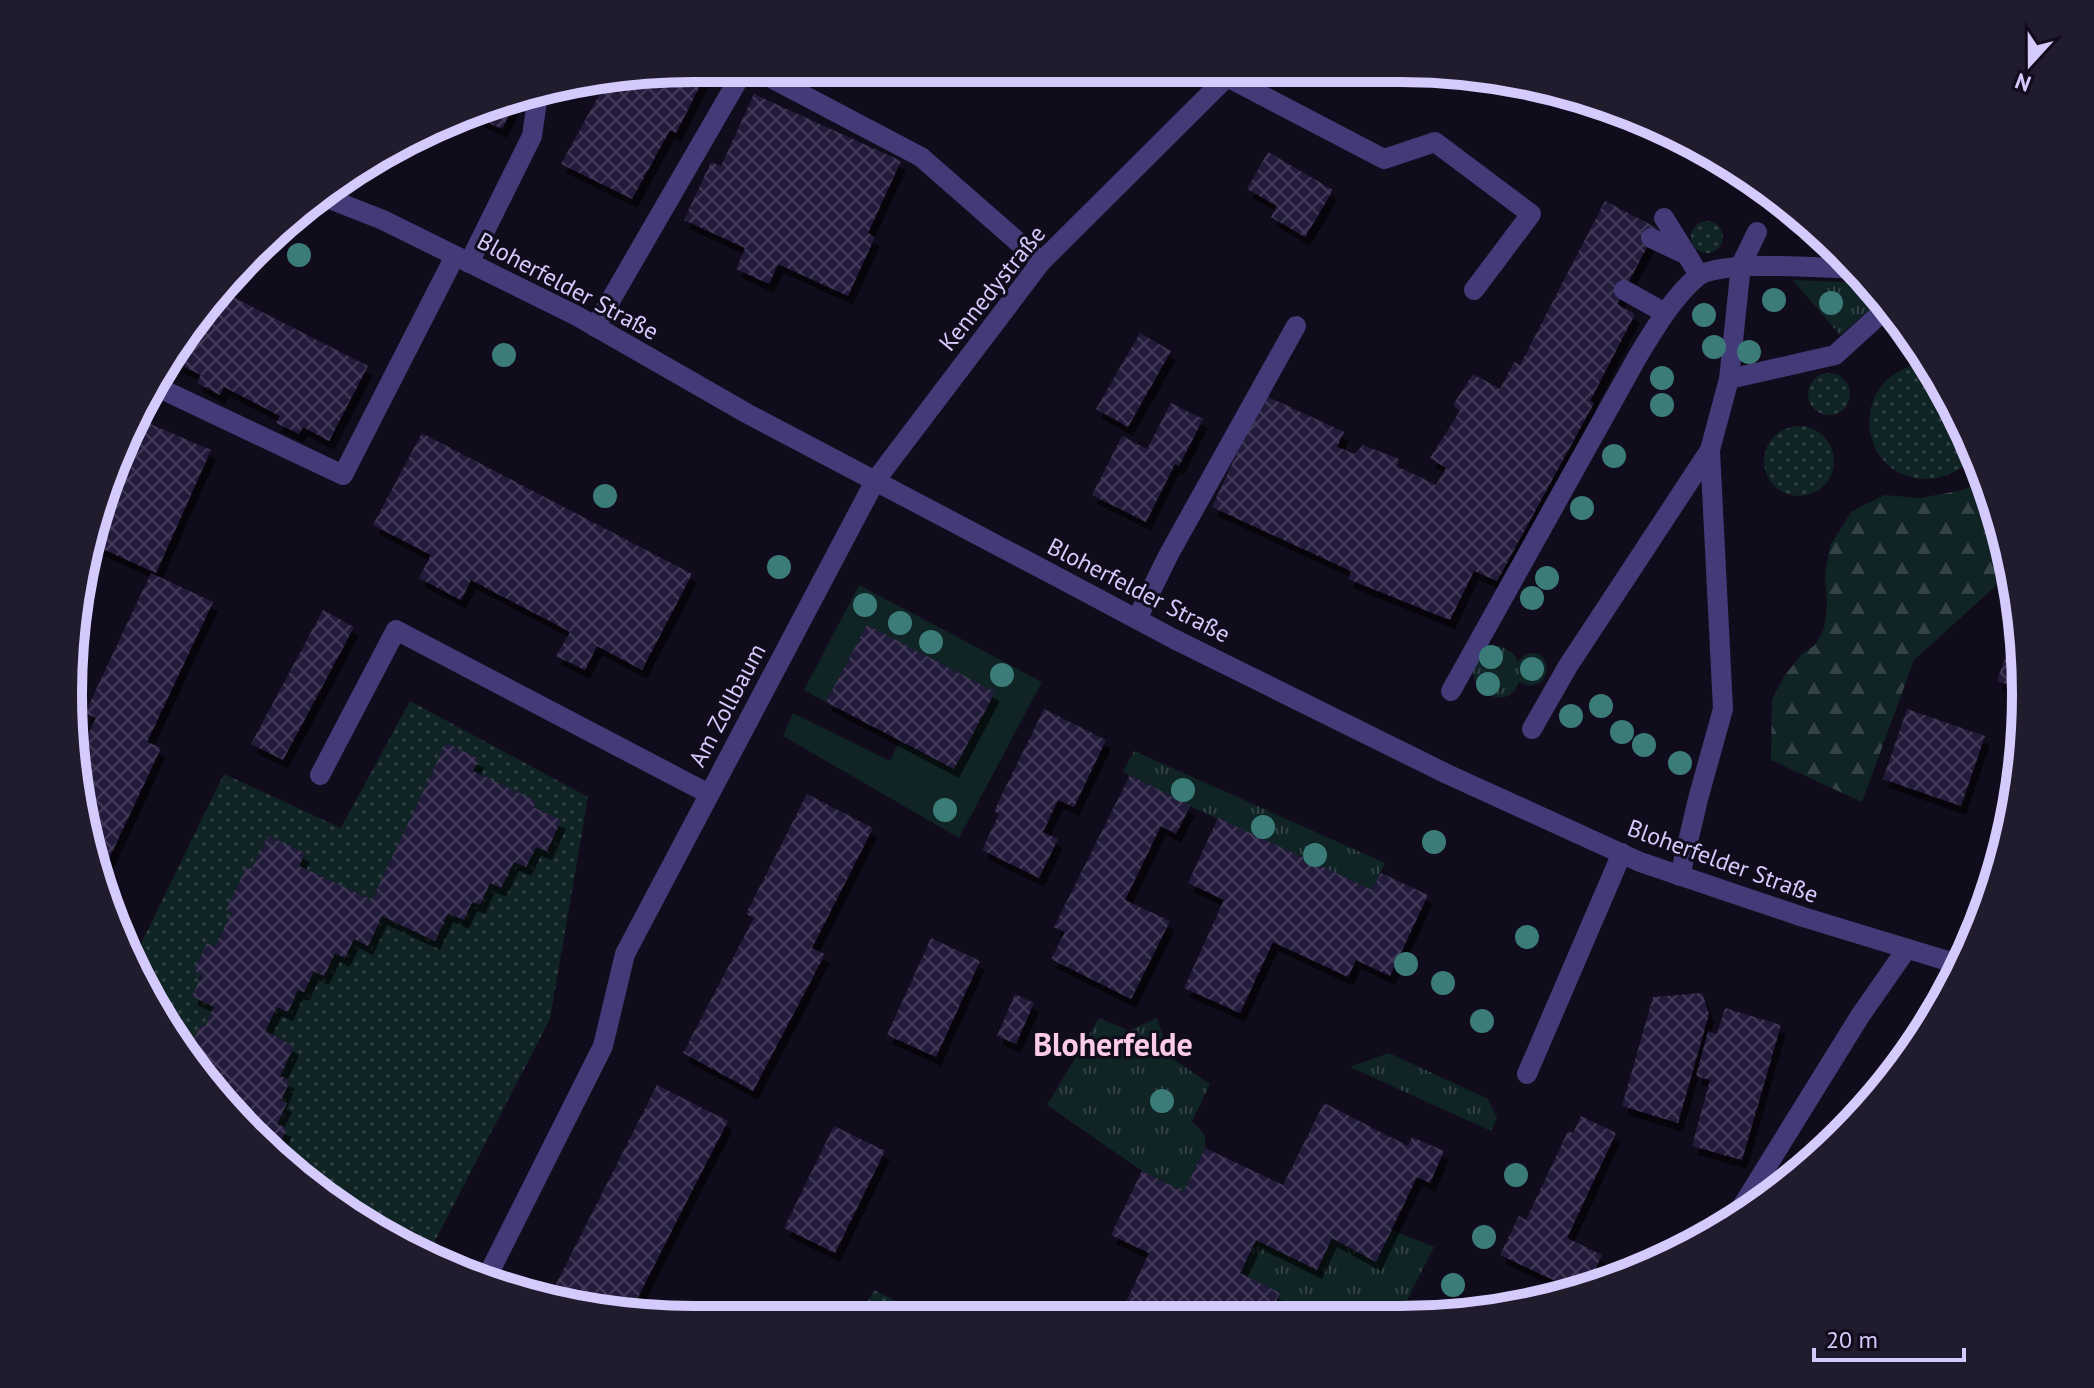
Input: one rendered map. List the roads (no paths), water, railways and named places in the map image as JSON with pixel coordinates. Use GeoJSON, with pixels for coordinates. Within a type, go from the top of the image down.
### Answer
{"type":"FeatureCollection","features":[{"type":"Feature","properties":{"kind":"street"},"geometry":{"type":"LineString","coordinates":[[595,327],[737,82]]}},
{"type":"Feature","properties":{"kind":"street"},"geometry":{"type":"LineString","coordinates":[[779,82],[921,157],[1041,262]]}},
{"type":"Feature","properties":{"kind":"street","name":"Kennedystraße"},"geometry":{"type":"LineString","coordinates":[[875,481],[1041,262],[1221,82]]}},
{"type":"Feature","properties":{"kind":"street"},"geometry":{"type":"LineString","coordinates":[[1244,82],[1384,159],[1435,142],[1531,214],[1474,290]]}},
{"type":"Feature","properties":{"kind":"street"},"geometry":{"type":"LineString","coordinates":[[163,390],[343,475],[532,136],[537,103]]}},
{"type":"Feature","properties":{"kind":"street","name":"Bloherfelder Straße"},"geometry":{"type":"LineString","coordinates":[[332,200],[383,220],[595,327],[748,414],[1137,619],[1447,774],[1640,862],[1950,962]]}},
{"type":"Feature","properties":{"kind":"street"},"geometry":{"type":"LineString","coordinates":[[1664,218],[1699,275]]}},
{"type":"Feature","properties":{"kind":"street"},"geometry":{"type":"LineString","coordinates":[[1680,876],[1723,709],[1710,450],[1729,379],[1741,265],[1757,232]]}},
{"type":"Feature","properties":{"kind":"street"},"geometry":{"type":"LineString","coordinates":[[1651,238],[1687,255]]}},
{"type":"Feature","properties":{"kind":"street"},"geometry":{"type":"LineString","coordinates":[[1451,691],[1638,356],[1665,313],[1699,275],[1741,265],[1840,268]]}},
{"type":"Feature","properties":{"kind":"street"},"geometry":{"type":"LineString","coordinates":[[1624,290],[1665,313]]}},
{"type":"Feature","properties":{"kind":"street"},"geometry":{"type":"LineString","coordinates":[[1729,379],[1835,355],[1880,314]]}},
{"type":"Feature","properties":{"kind":"street"},"geometry":{"type":"LineString","coordinates":[[1137,619],[1169,554],[1296,326]]}},
{"type":"Feature","properties":{"kind":"street"},"geometry":{"type":"LineString","coordinates":[[1532,729],[1568,666],[1710,450]]}},
{"type":"Feature","properties":{"kind":"street","name":"Am Zollbaum"},"geometry":{"type":"LineString","coordinates":[[490,1271],[603,1046],[625,954],[875,481]]}},
{"type":"Feature","properties":{"kind":"street"},"geometry":{"type":"LineString","coordinates":[[320,775],[396,630],[709,794]]}},
{"type":"Feature","properties":{"kind":"street"},"geometry":{"type":"LineString","coordinates":[[1527,1074],[1622,853]]}},
{"type":"Feature","properties":{"kind":"street"},"geometry":{"type":"LineString","coordinates":[[1747,1198],[1860,1016],[1906,950]]}},
{"type":"Feature","properties":{"kind":"district","name":"Bloherfelde"},"geometry":{"type":"Point","coordinates":[1113,1044]}}]}
